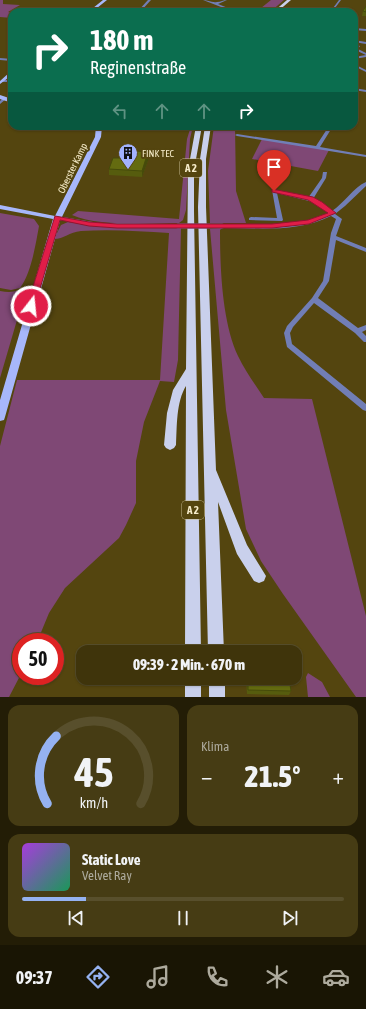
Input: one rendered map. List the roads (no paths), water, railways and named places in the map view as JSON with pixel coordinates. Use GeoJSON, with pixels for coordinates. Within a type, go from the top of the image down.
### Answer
{"type":"FeatureCollection","features":[{"type":"Feature","properties":{"kind":"highway"},"geometry":{"type":"LineString","coordinates":[[280,8],[289,0]]}},
{"type":"Feature","properties":{"kind":"highway"},"geometry":{"type":"LineString","coordinates":[[287,8],[295,1]]}},
{"type":"Feature","properties":{"kind":"highway","name":"A 2"},"geometry":{"type":"LineString","coordinates":[[193,645],[190,184],[198,130]]}},
{"type":"Feature","properties":{"kind":"highway","name":"A 2"},"geometry":{"type":"LineString","coordinates":[[207,130],[203,159],[202,181],[216,645]]}},
{"type":"Feature","properties":{"kind":"highway"},"geometry":{"type":"LineString","coordinates":[[170,445],[173,413],[178,390],[192,368]]}},
{"type":"Feature","properties":{"kind":"highway"},"geometry":{"type":"LineString","coordinates":[[210,468],[225,502],[242,549],[259,576]]}},
{"type":"Feature","properties":{"kind":"highway"},"geometry":{"type":"LineString","coordinates":[[193,685],[194,697]]}},
{"type":"Feature","properties":{"kind":"highway"},"geometry":{"type":"LineString","coordinates":[[217,685],[218,697]]}},
{"type":"Feature","properties":{"kind":"main road"},"geometry":{"type":"LineString","coordinates":[[95,8],[105,0]]}},
{"type":"Feature","properties":{"kind":"main road","name":"Oberster Kamp"},"geometry":{"type":"LineString","coordinates":[[0,417],[57,218],[98,136],[99,130]]}},
{"type":"Feature","properties":{"kind":"main road"},"geometry":{"type":"LineString","coordinates":[[0,207],[57,218]]}},
{"type":"Feature","properties":{"kind":"street"},"geometry":{"type":"LineString","coordinates":[[142,8],[150,0]]}},
{"type":"Feature","properties":{"kind":"street"},"geometry":{"type":"LineString","coordinates":[[204,0],[226,8]]}},
{"type":"Feature","properties":{"kind":"street"},"geometry":{"type":"LineString","coordinates":[[214,4],[226,0]]}},
{"type":"Feature","properties":{"kind":"street"},"geometry":{"type":"LineString","coordinates":[[318,147],[329,130]]}},
{"type":"Feature","properties":{"kind":"street"},"geometry":{"type":"LineString","coordinates":[[237,134],[366,156]]}},
{"type":"Feature","properties":{"kind":"street"},"geometry":{"type":"LineString","coordinates":[[251,220],[280,220],[271,174],[273,170]]}},
{"type":"Feature","properties":{"kind":"street"},"geometry":{"type":"LineString","coordinates":[[310,199],[324,178],[325,173]]}},
{"type":"Feature","properties":{"kind":"street"},"geometry":{"type":"LineString","coordinates":[[57,218],[99,225],[289,225],[315,220],[333,213],[343,206],[366,183]]}},
{"type":"Feature","properties":{"kind":"street"},"geometry":{"type":"LineString","coordinates":[[274,191],[310,199],[319,203],[339,219],[326,281],[314,299],[290,326],[287,333],[289,345],[366,408]]}},
{"type":"Feature","properties":{"kind":"street"},"geometry":{"type":"LineString","coordinates":[[334,237],[341,238],[366,250]]}},
{"type":"Feature","properties":{"kind":"street"},"geometry":{"type":"LineString","coordinates":[[314,299],[357,331],[366,340]]}},
{"type":"Feature","properties":{"kind":"street"},"geometry":{"type":"LineString","coordinates":[[357,331],[366,327]]}},
{"type":"Feature","properties":{"kind":"place","name":"FINK TEC"},"geometry":{"type":"Point","coordinates":[128,170]}}]}
